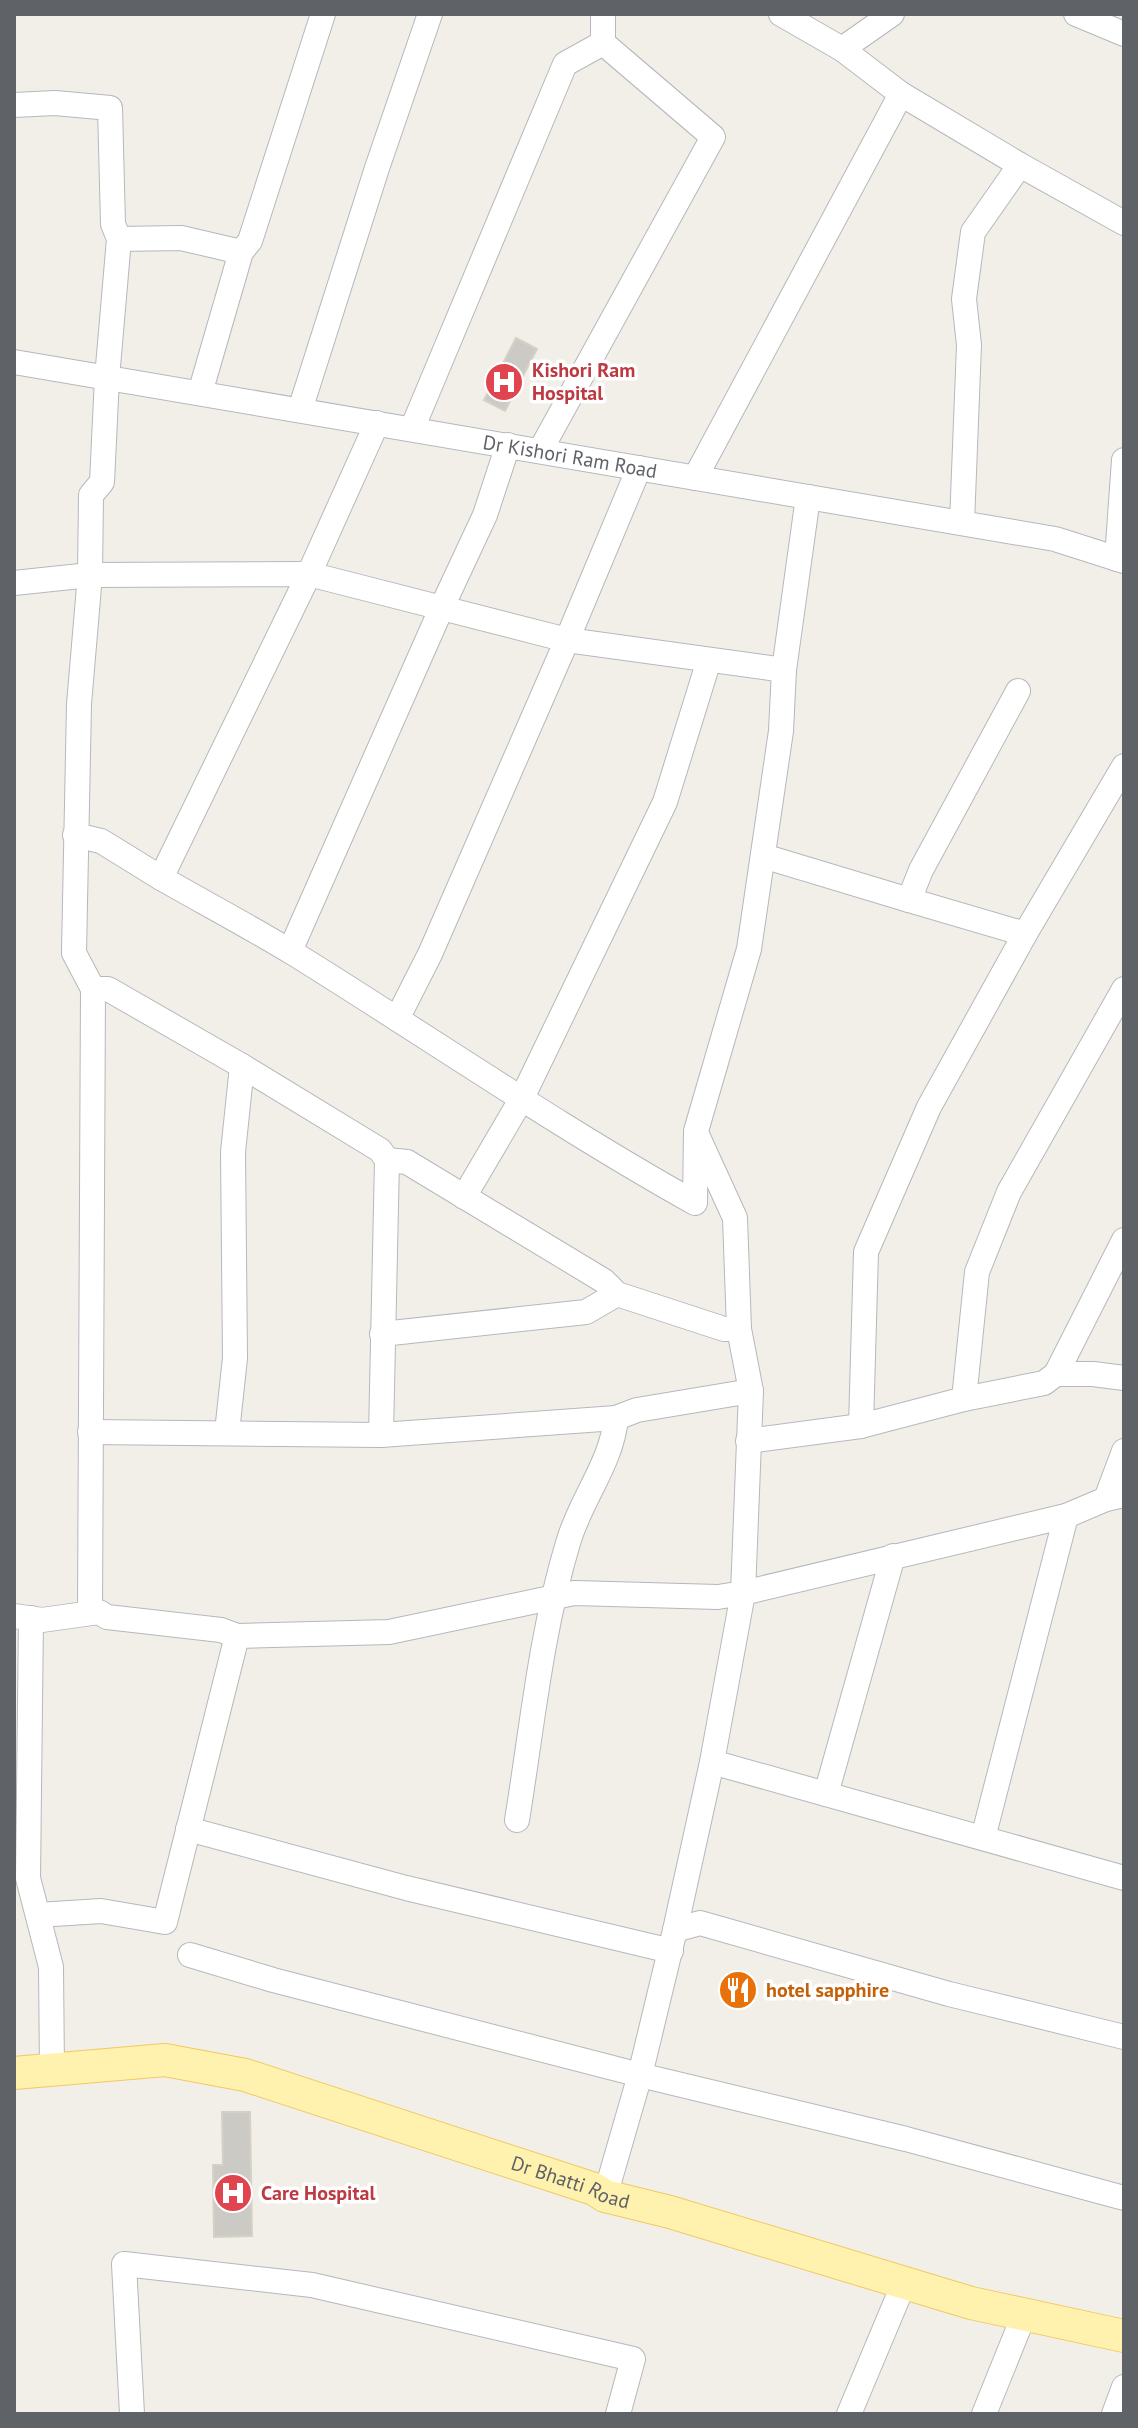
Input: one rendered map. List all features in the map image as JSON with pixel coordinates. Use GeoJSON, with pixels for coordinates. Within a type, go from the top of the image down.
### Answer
{"type":"FeatureCollection","features":[{"type":"Feature","properties":{"kind":"main road","name":"Dr Bhatti Road"},"geometry":{"type":"LineString","coordinates":[[14,2073],[165,2060],[245,2075],[594,2189],[605,2196],[670,2212],[971,2303],[1124,2336]]}},
{"type":"Feature","properties":{"kind":"street"},"geometry":{"type":"LineString","coordinates":[[200,393],[241,252],[250,241],[323,14]]}},
{"type":"Feature","properties":{"kind":"street"},"geometry":{"type":"LineString","coordinates":[[300,410],[430,14]]}},
{"type":"Feature","properties":{"kind":"street"},"geometry":{"type":"LineString","coordinates":[[540,451],[713,137],[603,43],[603,14]]}},
{"type":"Feature","properties":{"kind":"street"},"geometry":{"type":"LineString","coordinates":[[781,14],[842,49],[901,94],[1124,223]]}},
{"type":"Feature","properties":{"kind":"street"},"geometry":{"type":"LineString","coordinates":[[842,49],[892,14]]}},
{"type":"Feature","properties":{"kind":"street"},"geometry":{"type":"LineString","coordinates":[[1076,14],[1124,34]]}},
{"type":"Feature","properties":{"kind":"street"},"geometry":{"type":"LineString","coordinates":[[412,429],[565,64],[603,43]]}},
{"type":"Feature","properties":{"kind":"street"},"geometry":{"type":"LineString","coordinates":[[695,478],[901,94]]}},
{"type":"Feature","properties":{"kind":"street"},"geometry":{"type":"LineString","coordinates":[[14,105],[55,103],[110,108],[113,224],[119,239],[102,482],[91,495],[90,575],[79,704],[75,835],[74,953],[93,989],[90,1613]]}},
{"type":"Feature","properties":{"kind":"street"},"geometry":{"type":"LineString","coordinates":[[962,523],[969,345],[964,299],[973,232],[1020,165]]}},
{"type":"Feature","properties":{"kind":"street"},"geometry":{"type":"LineString","coordinates":[[119,239],[181,238],[241,252]]}},
{"type":"Feature","properties":{"kind":"street","name":"Dr Kishori Ram Road"},"geometry":{"type":"LineString","coordinates":[[14,362],[1055,539],[1120,560]]}},
{"type":"Feature","properties":{"kind":"street"},"geometry":{"type":"LineString","coordinates":[[161,878],[309,574],[377,423]]}},
{"type":"Feature","properties":{"kind":"street"},"geometry":{"type":"LineString","coordinates":[[290,951],[485,515],[508,445]]}},
{"type":"Feature","properties":{"kind":"street"},"geometry":{"type":"LineString","coordinates":[[1120,560],[1124,460]]}},
{"type":"Feature","properties":{"kind":"street"},"geometry":{"type":"LineString","coordinates":[[397,1019],[430,954],[639,468]]}},
{"type":"Feature","properties":{"kind":"street"},"geometry":{"type":"LineString","coordinates":[[75,835],[101,841],[290,951],[612,1157],[695,1203],[696,1131],[749,949],[781,731],[784,670],[808,497]]}},
{"type":"Feature","properties":{"kind":"street"},"geometry":{"type":"LineString","coordinates":[[14,583],[90,575],[309,574],[567,640],[784,670]]}},
{"type":"Feature","properties":{"kind":"street"},"geometry":{"type":"LineString","coordinates":[[464,1197],[522,1098],[665,802],[709,660]]}},
{"type":"Feature","properties":{"kind":"street"},"geometry":{"type":"LineString","coordinates":[[909,900],[921,870],[1018,691]]}},
{"type":"Feature","properties":{"kind":"street"},"geometry":{"type":"LineString","coordinates":[[861,1426],[866,1252],[929,1107],[1025,934],[1124,766]]}},
{"type":"Feature","properties":{"kind":"street"},"geometry":{"type":"LineString","coordinates":[[763,856],[1025,934]]}},
{"type":"Feature","properties":{"kind":"street"},"geometry":{"type":"LineString","coordinates":[[93,989],[108,989],[242,1066],[380,1150],[387,1160],[381,1435]]}},
{"type":"Feature","properties":{"kind":"street"},"geometry":{"type":"LineString","coordinates":[[964,1399],[977,1272],[1009,1192],[1124,989]]}},
{"type":"Feature","properties":{"kind":"street"},"geometry":{"type":"LineString","coordinates":[[227,1432],[235,1358],[233,1152],[242,1066]]}},
{"type":"Feature","properties":{"kind":"street"},"geometry":{"type":"LineString","coordinates":[[605,2196],[640,2075],[673,1941],[712,1762],[743,1593],[751,1391],[739,1329],[735,1218],[696,1131]]}},
{"type":"Feature","properties":{"kind":"street"},"geometry":{"type":"LineString","coordinates":[[387,1160],[407,1162],[604,1281],[617,1294],[724,1329],[739,1329]]}},
{"type":"Feature","properties":{"kind":"street"},"geometry":{"type":"LineString","coordinates":[[748,1441],[861,1426],[964,1399],[1044,1383],[1056,1374],[1124,1240]]}},
{"type":"Feature","properties":{"kind":"street"},"geometry":{"type":"LineString","coordinates":[[382,1334],[586,1312],[617,1294]]}},
{"type":"Feature","properties":{"kind":"street"},"geometry":{"type":"LineString","coordinates":[[1056,1374],[1124,1378]]}},
{"type":"Feature","properties":{"kind":"street"},"geometry":{"type":"LineString","coordinates":[[90,1432],[381,1435],[616,1418],[637,1410],[751,1391]]}},
{"type":"Feature","properties":{"kind":"street"},"geometry":{"type":"LineString","coordinates":[[517,1820],[553,1599],[569,1539],[615,1437],[616,1418]]}},
{"type":"Feature","properties":{"kind":"street"},"geometry":{"type":"LineString","coordinates":[[52,2070],[51,1967],[28,1878],[22,1617],[42,1620],[99,1612],[107,1617],[221,1630],[237,1636],[389,1632],[574,1593],[718,1597],[1066,1516],[1115,1497],[1124,1451]]}},
{"type":"Feature","properties":{"kind":"street"},"geometry":{"type":"LineString","coordinates":[[983,1838],[1066,1516]]}},
{"type":"Feature","properties":{"kind":"street"},"geometry":{"type":"LineString","coordinates":[[826,1794],[893,1556]]}},
{"type":"Feature","properties":{"kind":"street"},"geometry":{"type":"LineString","coordinates":[[38,1915],[101,1911],[165,1922],[237,1636]]}},
{"type":"Feature","properties":{"kind":"street"},"geometry":{"type":"LineString","coordinates":[[712,1762],[1124,1878]]}},
{"type":"Feature","properties":{"kind":"street"},"geometry":{"type":"LineString","coordinates":[[188,1829],[406,1888],[673,1941],[700,1923],[949,1994],[1124,2037]]}},
{"type":"Feature","properties":{"kind":"street"},"geometry":{"type":"LineString","coordinates":[[190,1955],[273,1980],[640,2075],[906,2139],[1124,2198]]}},
{"type":"Feature","properties":{"kind":"street"},"geometry":{"type":"LineString","coordinates":[[132,2414],[124,2264],[312,2285],[633,2359],[618,2414]]}},
{"type":"Feature","properties":{"kind":"street"},"geometry":{"type":"LineString","coordinates":[[849,2414],[904,2283]]}},
{"type":"Feature","properties":{"kind":"street"},"geometry":{"type":"LineString","coordinates":[[984,2414],[1024,2315]]}},
{"type":"Feature","properties":{"kind":"street"},"geometry":{"type":"LineString","coordinates":[[1114,2414],[1124,2387]]}},
{"type":"Feature","properties":{"kind":"building"},"geometry":{"type":"Polygon","coordinates":[[[516,338],[537,349],[505,411],[484,400],[516,338]]]}},
{"type":"Feature","properties":{"kind":"building"},"geometry":{"type":"Polygon","coordinates":[[[222,2112],[250,2112],[252,2236],[214,2237],[213,2165],[223,2165],[222,2112]]]}},
{"type":"Feature","properties":{"kind":"place","name":"Kishori Ram Hospital"},"geometry":{"type":"Point","coordinates":[504,382]}},
{"type":"Feature","properties":{"kind":"place","name":"hotel sapphire"},"geometry":{"type":"Point","coordinates":[738,1990]}},
{"type":"Feature","properties":{"kind":"place","name":"Care Hospital"},"geometry":{"type":"Point","coordinates":[233,2193]}}]}
